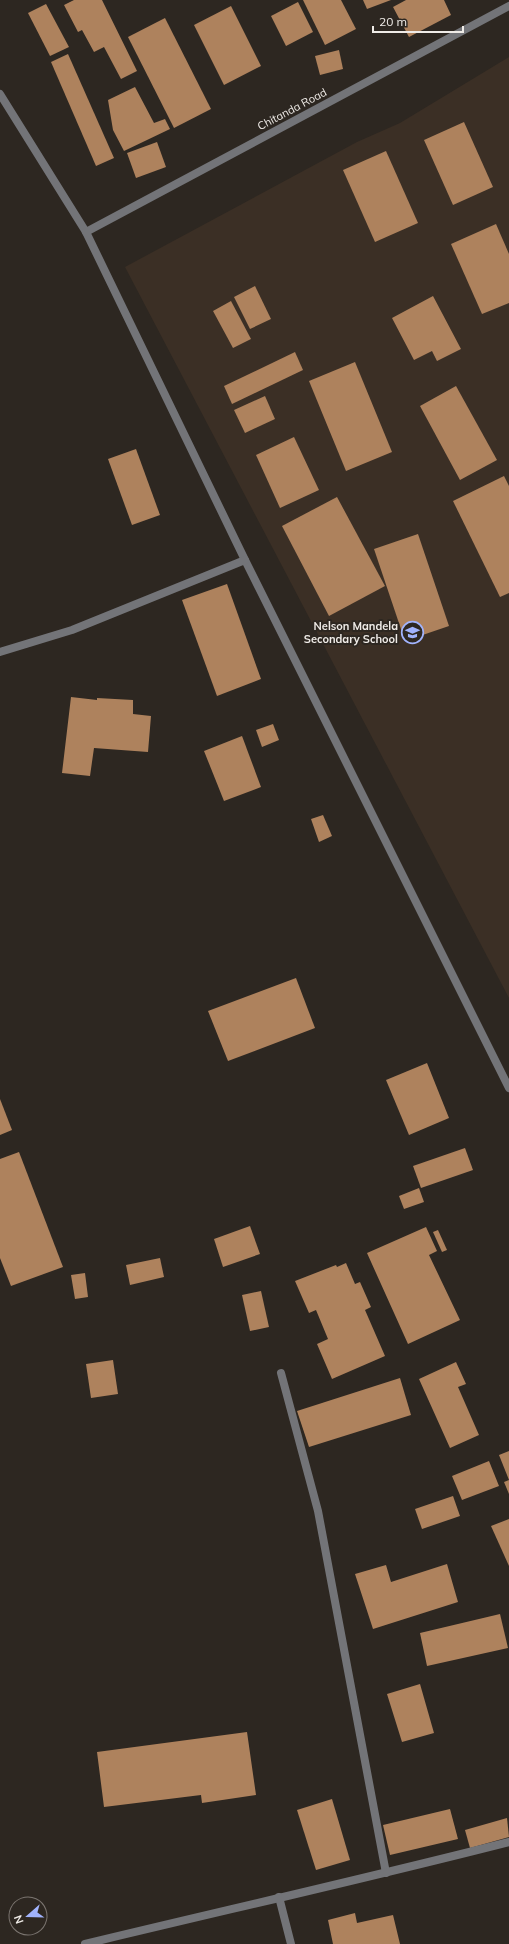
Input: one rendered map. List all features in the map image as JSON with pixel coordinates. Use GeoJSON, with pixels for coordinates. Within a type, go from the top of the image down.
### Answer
{"type":"FeatureCollection","features":[{"type":"Feature","properties":{"kind":"street","name":"Chitanda Road"},"geometry":{"type":"LineString","coordinates":[[86,232],[509,6]]}},
{"type":"Feature","properties":{"kind":"street"},"geometry":{"type":"LineString","coordinates":[[0,94],[86,232],[245,560],[509,1088]]}},
{"type":"Feature","properties":{"kind":"street"},"geometry":{"type":"LineString","coordinates":[[0,652],[72,630],[245,560]]}},
{"type":"Feature","properties":{"kind":"street"},"geometry":{"type":"LineString","coordinates":[[281,1372],[318,1511],[386,1873]]}},
{"type":"Feature","properties":{"kind":"street"},"geometry":{"type":"LineString","coordinates":[[85,1944],[386,1873],[509,1842]]}},
{"type":"Feature","properties":{"kind":"street"},"geometry":{"type":"LineString","coordinates":[[280,1897],[291,1944]]}},
{"type":"Feature","properties":{"kind":"shaded area","name":"Nelson Mandela Secondary School"},"geometry":{"type":"Polygon","coordinates":[[[509,57],[509,998],[125,267],[357,142],[400,123],[509,57]]]}},
{"type":"Feature","properties":{"kind":"building"},"geometry":{"type":"Polygon","coordinates":[[[74,0],[102,0],[137,71],[121,79],[104,47],[94,52],[82,30],[78,32],[64,5],[74,0]]]}},
{"type":"Feature","properties":{"kind":"building"},"geometry":{"type":"Polygon","coordinates":[[[303,0],[341,0],[356,29],[325,45],[303,0]]]}},
{"type":"Feature","properties":{"kind":"building"},"geometry":{"type":"Polygon","coordinates":[[[363,0],[391,0],[367,9],[363,0]]]}},
{"type":"Feature","properties":{"kind":"building"},"geometry":{"type":"Polygon","coordinates":[[[406,0],[444,0],[451,15],[409,37],[393,7],[406,0]]]}},
{"type":"Feature","properties":{"kind":"building"},"geometry":{"type":"Polygon","coordinates":[[[298,2],[313,32],[286,46],[271,16],[298,2]]]}},
{"type":"Feature","properties":{"kind":"building"},"geometry":{"type":"Polygon","coordinates":[[[46,4],[69,47],[50,56],[28,13],[46,4]]]}},
{"type":"Feature","properties":{"kind":"building"},"geometry":{"type":"Polygon","coordinates":[[[231,6],[261,66],[224,85],[194,25],[231,6]]]}},
{"type":"Feature","properties":{"kind":"building"},"geometry":{"type":"Polygon","coordinates":[[[165,18],[211,109],[174,128],[128,37],[165,18]]]}},
{"type":"Feature","properties":{"kind":"building"},"geometry":{"type":"Polygon","coordinates":[[[339,50],[343,69],[320,75],[315,56],[339,50]]]}},
{"type":"Feature","properties":{"kind":"building"},"geometry":{"type":"Polygon","coordinates":[[[68,54],[114,158],[96,166],[51,62],[68,54]]]}},
{"type":"Feature","properties":{"kind":"building"},"geometry":{"type":"Polygon","coordinates":[[[135,87],[154,123],[165,119],[170,129],[124,151],[113,130],[108,100],[135,87]]]}},
{"type":"Feature","properties":{"kind":"building"},"geometry":{"type":"Polygon","coordinates":[[[464,122],[493,187],[453,205],[424,140],[464,122]]]}},
{"type":"Feature","properties":{"kind":"building"},"geometry":{"type":"Polygon","coordinates":[[[157,142],[166,167],[136,178],[127,153],[157,142]]]}},
{"type":"Feature","properties":{"kind":"building"},"geometry":{"type":"Polygon","coordinates":[[[386,151],[418,223],[375,242],[343,170],[386,151]]]}},
{"type":"Feature","properties":{"kind":"building"},"geometry":{"type":"Polygon","coordinates":[[[496,224],[509,254],[509,303],[482,314],[451,244],[496,224]]]}},
{"type":"Feature","properties":{"kind":"building"},"geometry":{"type":"Polygon","coordinates":[[[255,286],[271,319],[250,329],[234,297],[255,286]]]}},
{"type":"Feature","properties":{"kind":"building"},"geometry":{"type":"Polygon","coordinates":[[[433,296],[461,349],[437,361],[432,351],[414,360],[392,318],[433,296]]]}},
{"type":"Feature","properties":{"kind":"building"},"geometry":{"type":"Polygon","coordinates":[[[231,301],[251,339],[233,348],[213,311],[231,301]]]}},
{"type":"Feature","properties":{"kind":"building"},"geometry":{"type":"Polygon","coordinates":[[[295,352],[303,370],[232,404],[224,386],[295,352]]]}},
{"type":"Feature","properties":{"kind":"building"},"geometry":{"type":"Polygon","coordinates":[[[355,362],[392,452],[346,471],[309,381],[355,362]]]}},
{"type":"Feature","properties":{"kind":"building"},"geometry":{"type":"Polygon","coordinates":[[[456,386],[497,460],[460,480],[420,406],[456,386]]]}},
{"type":"Feature","properties":{"kind":"building"},"geometry":{"type":"Polygon","coordinates":[[[265,396],[275,419],[245,433],[234,410],[265,396]]]}},
{"type":"Feature","properties":{"kind":"building"},"geometry":{"type":"Polygon","coordinates":[[[294,437],[319,490],[280,508],[256,455],[294,437]]]}},
{"type":"Feature","properties":{"kind":"building"},"geometry":{"type":"Polygon","coordinates":[[[136,449],[160,515],[132,525],[108,459],[136,449]]]}},
{"type":"Feature","properties":{"kind":"building"},"geometry":{"type":"Polygon","coordinates":[[[504,476],[509,486],[509,593],[500,597],[453,501],[504,476]]]}},
{"type":"Feature","properties":{"kind":"building"},"geometry":{"type":"Polygon","coordinates":[[[337,497],[385,586],[329,616],[282,526],[337,497]]]}},
{"type":"Feature","properties":{"kind":"building"},"geometry":{"type":"Polygon","coordinates":[[[418,534],[449,626],[405,641],[374,549],[418,534]]]}},
{"type":"Feature","properties":{"kind":"building"},"geometry":{"type":"Polygon","coordinates":[[[227,584],[261,679],[217,696],[182,600],[227,584]]]}},
{"type":"Feature","properties":{"kind":"building"},"geometry":{"type":"Polygon","coordinates":[[[71,697],[97,700],[97,698],[133,700],[133,714],[151,716],[148,752],[94,748],[90,776],[62,773],[71,697]]]}},
{"type":"Feature","properties":{"kind":"building"},"geometry":{"type":"Polygon","coordinates":[[[273,724],[279,740],[262,747],[256,730],[273,724]]]}},
{"type":"Feature","properties":{"kind":"building"},"geometry":{"type":"Polygon","coordinates":[[[242,736],[261,787],[224,801],[204,751],[242,736]]]}},
{"type":"Feature","properties":{"kind":"building"},"geometry":{"type":"Polygon","coordinates":[[[323,815],[332,836],[319,842],[311,819],[323,815]]]}},
{"type":"Feature","properties":{"kind":"building"},"geometry":{"type":"Polygon","coordinates":[[[296,978],[315,1028],[228,1061],[208,1011],[296,978]]]}},
{"type":"Feature","properties":{"kind":"building"},"geometry":{"type":"Polygon","coordinates":[[[427,1063],[449,1118],[409,1135],[386,1080],[427,1063]]]}},
{"type":"Feature","properties":{"kind":"building"},"geometry":{"type":"Polygon","coordinates":[[[0,1099],[12,1130],[0,1135],[0,1099]]]}},
{"type":"Feature","properties":{"kind":"building"},"geometry":{"type":"Polygon","coordinates":[[[465,1148],[473,1170],[421,1188],[413,1166],[465,1148]]]}},
{"type":"Feature","properties":{"kind":"building"},"geometry":{"type":"Polygon","coordinates":[[[19,1152],[63,1267],[11,1286],[0,1258],[0,1159],[19,1152]]]}},
{"type":"Feature","properties":{"kind":"building"},"geometry":{"type":"Polygon","coordinates":[[[419,1188],[424,1202],[404,1209],[399,1196],[419,1188]]]}},
{"type":"Feature","properties":{"kind":"building"},"geometry":{"type":"Polygon","coordinates":[[[250,1226],[260,1254],[223,1267],[214,1239],[250,1226]]]}},
{"type":"Feature","properties":{"kind":"building"},"geometry":{"type":"Polygon","coordinates":[[[426,1227],[437,1251],[429,1255],[460,1320],[408,1344],[367,1253],[426,1227]]]}},
{"type":"Feature","properties":{"kind":"building"},"geometry":{"type":"Polygon","coordinates":[[[438,1230],[447,1250],[442,1252],[433,1232],[438,1230]]]}},
{"type":"Feature","properties":{"kind":"building"},"geometry":{"type":"Polygon","coordinates":[[[160,1258],[164,1277],[130,1285],[126,1265],[160,1258]]]}},
{"type":"Feature","properties":{"kind":"building"},"geometry":{"type":"Polygon","coordinates":[[[346,1263],[355,1284],[360,1282],[371,1307],[365,1310],[385,1356],[332,1379],[317,1344],[328,1339],[316,1310],[309,1313],[295,1281],[336,1265],[337,1267],[346,1263]]]}},
{"type":"Feature","properties":{"kind":"building"},"geometry":{"type":"Polygon","coordinates":[[[85,1273],[88,1297],[75,1299],[71,1275],[85,1273]]]}},
{"type":"Feature","properties":{"kind":"building"},"geometry":{"type":"Polygon","coordinates":[[[261,1291],[269,1327],[250,1331],[242,1295],[261,1291]]]}},
{"type":"Feature","properties":{"kind":"building"},"geometry":{"type":"Polygon","coordinates":[[[113,1360],[118,1394],[91,1398],[86,1364],[113,1360]]]}},
{"type":"Feature","properties":{"kind":"building"},"geometry":{"type":"Polygon","coordinates":[[[456,1362],[466,1384],[458,1387],[479,1435],[450,1448],[419,1379],[456,1362]]]}},
{"type":"Feature","properties":{"kind":"building"},"geometry":{"type":"Polygon","coordinates":[[[400,1378],[411,1415],[309,1447],[297,1411],[400,1378]]]}},
{"type":"Feature","properties":{"kind":"building"},"geometry":{"type":"Polygon","coordinates":[[[509,1451],[509,1480],[499,1455],[509,1451]]]}},
{"type":"Feature","properties":{"kind":"building"},"geometry":{"type":"Polygon","coordinates":[[[489,1461],[499,1486],[462,1500],[452,1476],[489,1461]]]}},
{"type":"Feature","properties":{"kind":"building"},"geometry":{"type":"Polygon","coordinates":[[[509,1480],[509,1494],[504,1482],[509,1480]]]}},
{"type":"Feature","properties":{"kind":"building"},"geometry":{"type":"Polygon","coordinates":[[[453,1496],[460,1516],[422,1529],[415,1509],[453,1496]]]}},
{"type":"Feature","properties":{"kind":"building"},"geometry":{"type":"Polygon","coordinates":[[[509,1519],[509,1566],[491,1526],[509,1519]]]}},
{"type":"Feature","properties":{"kind":"building"},"geometry":{"type":"Polygon","coordinates":[[[447,1564],[458,1602],[373,1629],[355,1574],[386,1565],[391,1582],[447,1564]]]}},
{"type":"Feature","properties":{"kind":"building"},"geometry":{"type":"Polygon","coordinates":[[[500,1614],[508,1648],[427,1666],[420,1633],[500,1614]]]}},
{"type":"Feature","properties":{"kind":"building"},"geometry":{"type":"Polygon","coordinates":[[[420,1684],[434,1733],[402,1742],[387,1694],[420,1684]]]}},
{"type":"Feature","properties":{"kind":"building"},"geometry":{"type":"Polygon","coordinates":[[[247,1732],[256,1795],[202,1803],[201,1795],[104,1807],[97,1752],[247,1732]]]}},
{"type":"Feature","properties":{"kind":"building"},"geometry":{"type":"Polygon","coordinates":[[[332,1799],[350,1860],[316,1870],[297,1810],[332,1799]]]}},
{"type":"Feature","properties":{"kind":"building"},"geometry":{"type":"Polygon","coordinates":[[[450,1809],[458,1839],[390,1855],[383,1825],[450,1809]]]}},
{"type":"Feature","properties":{"kind":"building"},"geometry":{"type":"Polygon","coordinates":[[[507,1818],[509,1837],[470,1848],[465,1830],[507,1818]]]}},
{"type":"Feature","properties":{"kind":"building"},"geometry":{"type":"Polygon","coordinates":[[[355,1913],[357,1923],[393,1915],[400,1944],[333,1944],[328,1920],[355,1913]]]}},
{"type":"Feature","properties":{"kind":"place","name":"Nelson Mandela Secondary School"},"geometry":{"type":"Point","coordinates":[413,632]}}]}
